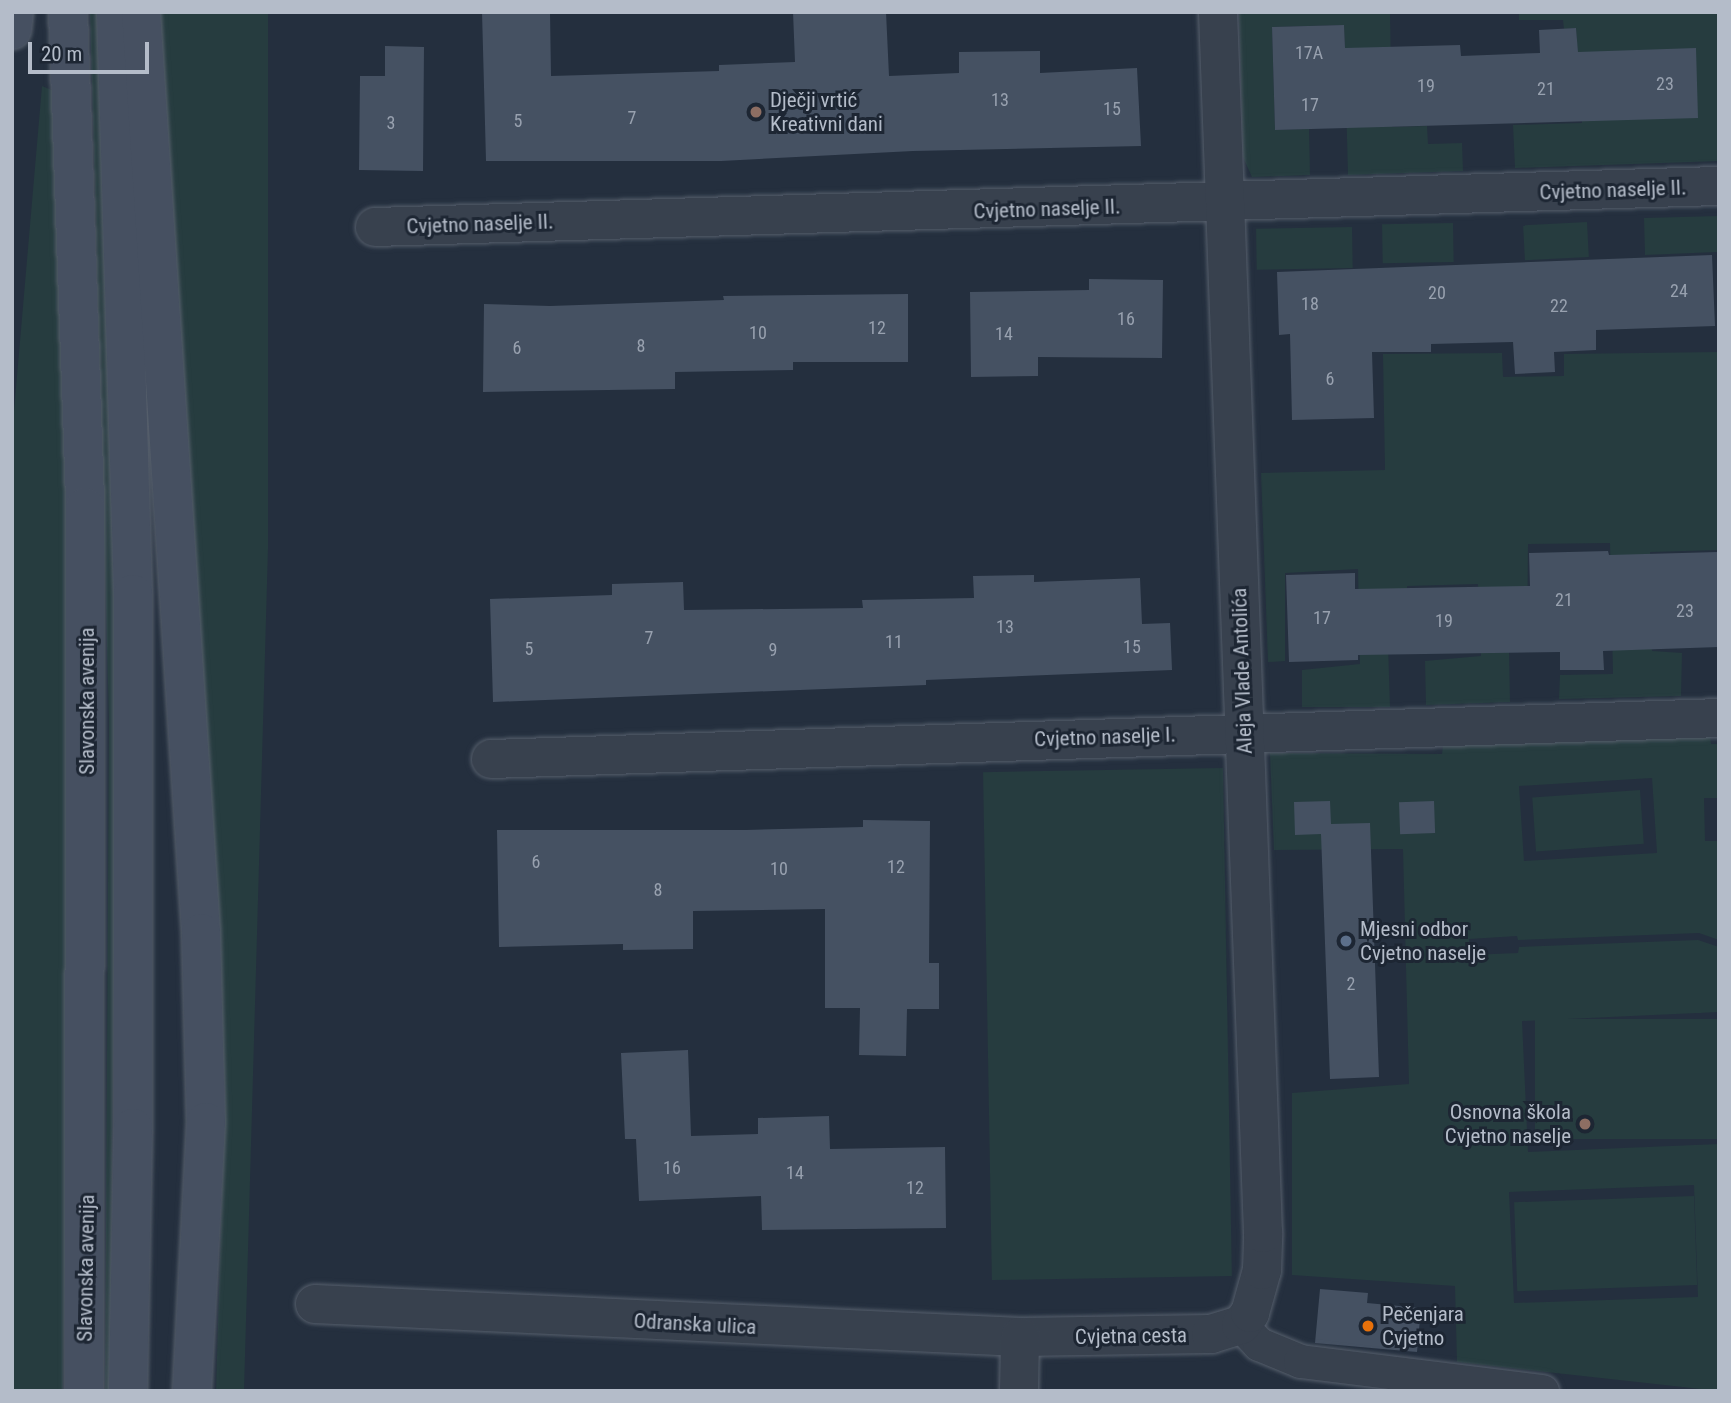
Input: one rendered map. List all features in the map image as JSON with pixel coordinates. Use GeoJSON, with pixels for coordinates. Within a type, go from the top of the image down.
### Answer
{"type":"FeatureCollection","features":[{"type":"Feature","properties":{"kind":"main road"},"geometry":{"type":"LineString","coordinates":[[12,30],[14,12]]}},
{"type":"Feature","properties":{"kind":"main road","name":"Slavonska avenija"},"geometry":{"type":"LineString","coordinates":[[68,12],[86,535],[84,1391]]}},
{"type":"Feature","properties":{"kind":"main road"},"geometry":{"type":"LineString","coordinates":[[116,12],[132,594],[133,1128],[128,1391]]}},
{"type":"Feature","properties":{"kind":"main road"},"geometry":{"type":"LineString","coordinates":[[141,12],[201,933],[206,1122],[192,1391]]}},
{"type":"Feature","properties":{"kind":"street","name":"Aleja Vlade Antolića"},"geometry":{"type":"LineString","coordinates":[[1218,12],[1263,1233],[1257,1294],[1241,1325]]}},
{"type":"Feature","properties":{"kind":"street","name":"Cvjetno naselje II."},"geometry":{"type":"LineString","coordinates":[[375,227],[1223,204],[1719,186]]}},
{"type":"Feature","properties":{"kind":"street","name":"Cvjetno naselje I."},"geometry":{"type":"LineString","coordinates":[[491,759],[1719,718]]}},
{"type":"Feature","properties":{"kind":"street","name":"Odranska ulica"},"geometry":{"type":"LineString","coordinates":[[315,1304],[1020,1337]]}},
{"type":"Feature","properties":{"kind":"street","name":"Cvjetna cesta"},"geometry":{"type":"LineString","coordinates":[[1020,1337],[1212,1334],[1241,1325]]}},
{"type":"Feature","properties":{"kind":"street"},"geometry":{"type":"LineString","coordinates":[[1241,1325],[1259,1344],[1300,1362],[1542,1391]]}},
{"type":"Feature","properties":{"kind":"street"},"geometry":{"type":"LineString","coordinates":[[1019,1391],[1020,1337]]}},
{"type":"Feature","properties":{"kind":"green space"},"geometry":{"type":"Polygon","coordinates":[[[90,12],[100,12],[117,623],[110,1391],[105,1391],[109,720],[90,12]]]}},
{"type":"Feature","properties":{"kind":"green space"},"geometry":{"type":"Polygon","coordinates":[[[156,12],[268,12],[268,548],[244,1391],[216,1391],[225,1090],[156,12]]]}},
{"type":"Feature","properties":{"kind":"green space"},"geometry":{"type":"Polygon","coordinates":[[[1239,12],[1390,12],[1392,127],[1427,126],[1428,144],[1462,143],[1463,171],[1348,175],[1344,25],[1272,27],[1275,130],[1309,129],[1310,175],[1252,177],[1243,157],[1239,12]]]}},
{"type":"Feature","properties":{"kind":"green space"},"geometry":{"type":"Polygon","coordinates":[[[1519,12],[1719,12],[1719,161],[1515,168],[1513,125],[1582,123],[1576,28],[1564,29],[1563,20],[1519,20],[1519,12]]]}},
{"type":"Feature","properties":{"kind":"green space"},"geometry":{"type":"Polygon","coordinates":[[[42,86],[54,91],[70,531],[69,1019],[63,1389],[12,1391],[12,434],[42,86]]]}},
{"type":"Feature","properties":{"kind":"green space"},"geometry":{"type":"Polygon","coordinates":[[[1719,216],[1719,293],[1717,252],[1645,255],[1644,218],[1719,216]]]}},
{"type":"Feature","properties":{"kind":"green space"},"geometry":{"type":"Polygon","coordinates":[[[1587,222],[1589,257],[1525,260],[1523,225],[1587,222]]]}},
{"type":"Feature","properties":{"kind":"green space"},"geometry":{"type":"Polygon","coordinates":[[[1453,223],[1454,262],[1383,263],[1382,224],[1453,223]]]}},
{"type":"Feature","properties":{"kind":"green space"},"geometry":{"type":"Polygon","coordinates":[[[1352,227],[1353,268],[1257,270],[1256,229],[1352,227]]]}},
{"type":"Feature","properties":{"kind":"green space"},"geometry":{"type":"Polygon","coordinates":[[[1719,352],[1719,550],[1650,552],[1652,651],[1682,653],[1681,696],[1559,699],[1560,675],[1613,674],[1610,543],[1528,544],[1527,650],[1509,651],[1510,702],[1426,705],[1425,661],[1481,656],[1478,584],[1407,586],[1407,644],[1388,644],[1390,707],[1302,707],[1302,670],[1360,664],[1358,569],[1285,573],[1285,661],[1268,662],[1261,473],[1385,470],[1383,354],[1502,353],[1503,377],[1564,376],[1564,354],[1719,352]]]}},
{"type":"Feature","properties":{"kind":"green space","name":"Osnovna škola Cvjetno naselje"},"geometry":{"type":"Polygon","coordinates":[[[1710,736],[1711,744],[1719,744],[1719,798],[1704,798],[1705,841],[1719,841],[1719,940],[1699,933],[1518,940],[1517,936],[1469,939],[1469,955],[1518,953],[1519,947],[1698,940],[1719,947],[1719,1012],[1522,1021],[1528,1152],[1719,1144],[1719,1391],[1457,1362],[1455,1286],[1292,1275],[1292,1093],[1409,1084],[1403,849],[1274,850],[1270,753],[1442,754],[1443,746],[1710,736]],[[1652,778],[1519,786],[1524,861],[1657,853],[1652,778]],[[1694,1185],[1509,1192],[1514,1303],[1698,1297],[1694,1185]]]}},
{"type":"Feature","properties":{"kind":"green space"},"geometry":{"type":"Polygon","coordinates":[[[1223,768],[1232,1276],[992,1280],[983,772],[1223,768]]]}},
{"type":"Feature","properties":{"kind":"green space"},"geometry":{"type":"Polygon","coordinates":[[[1640,790],[1644,844],[1536,851],[1532,798],[1640,790]]]}},
{"type":"Feature","properties":{"kind":"green space"},"geometry":{"type":"Polygon","coordinates":[[[1535,1019],[1719,1019],[1719,1139],[1535,1139],[1535,1019]]]}},
{"type":"Feature","properties":{"kind":"green space"},"geometry":{"type":"Polygon","coordinates":[[[1694,1196],[1697,1285],[1517,1291],[1514,1202],[1694,1196]]]}},
{"type":"Feature","properties":{"kind":"building"},"geometry":{"type":"Polygon","coordinates":[[[482,12],[550,12],[551,76],[719,71],[719,65],[795,62],[793,12],[886,12],[889,76],[959,73],[959,52],[1040,51],[1040,73],[1137,68],[1141,146],[913,151],[721,161],[486,161],[482,12]]]}},
{"type":"Feature","properties":{"kind":"building"},"geometry":{"type":"Polygon","coordinates":[[[1344,25],[1345,48],[1460,45],[1461,56],[1540,53],[1539,30],[1576,28],[1578,52],[1696,48],[1698,118],[1275,130],[1272,27],[1344,25]]]}},
{"type":"Feature","properties":{"kind":"building"},"geometry":{"type":"Polygon","coordinates":[[[385,46],[424,47],[423,171],[359,170],[360,76],[385,76],[385,46]]]}},
{"type":"Feature","properties":{"kind":"building"},"geometry":{"type":"Polygon","coordinates":[[[1712,255],[1715,326],[1596,330],[1596,350],[1554,352],[1555,372],[1515,374],[1513,342],[1431,344],[1431,352],[1372,352],[1374,418],[1292,420],[1290,334],[1279,335],[1277,272],[1712,255]]]}},
{"type":"Feature","properties":{"kind":"building"},"geometry":{"type":"Polygon","coordinates":[[[1089,279],[1163,280],[1162,358],[1038,357],[1038,376],[971,377],[970,292],[1089,290],[1089,279]]]}},
{"type":"Feature","properties":{"kind":"building"},"geometry":{"type":"Polygon","coordinates":[[[908,294],[908,362],[793,362],[793,370],[675,372],[675,389],[483,392],[484,304],[550,306],[724,300],[723,296],[908,294]]]}},
{"type":"Feature","properties":{"kind":"building"},"geometry":{"type":"Polygon","coordinates":[[[1608,551],[1609,555],[1718,552],[1719,647],[1603,651],[1604,670],[1560,670],[1560,652],[1358,655],[1358,660],[1289,662],[1286,575],[1355,573],[1355,589],[1530,586],[1529,553],[1608,551]]]}},
{"type":"Feature","properties":{"kind":"building"},"geometry":{"type":"Polygon","coordinates":[[[1034,575],[1034,582],[1140,578],[1142,624],[1170,623],[1172,670],[926,680],[926,685],[493,702],[490,599],[612,595],[612,584],[683,582],[684,610],[863,608],[862,600],[974,598],[973,576],[1034,575]]]}},
{"type":"Feature","properties":{"kind":"building"},"geometry":{"type":"Polygon","coordinates":[[[1330,801],[1331,824],[1370,823],[1379,1077],[1330,1079],[1321,834],[1295,835],[1294,802],[1330,801]]]}},
{"type":"Feature","properties":{"kind":"building"},"geometry":{"type":"Polygon","coordinates":[[[1434,801],[1435,833],[1400,834],[1399,802],[1434,801]]]}},
{"type":"Feature","properties":{"kind":"building"},"geometry":{"type":"Polygon","coordinates":[[[863,820],[930,821],[929,963],[939,963],[939,1009],[907,1009],[906,1056],[859,1055],[860,1008],[825,1008],[825,909],[693,911],[693,949],[623,950],[623,944],[499,947],[497,830],[863,827],[863,820]]]}},
{"type":"Feature","properties":{"kind":"building"},"geometry":{"type":"Polygon","coordinates":[[[688,1050],[691,1136],[758,1134],[758,1118],[829,1116],[830,1149],[945,1147],[946,1228],[762,1230],[761,1196],[639,1201],[636,1139],[625,1139],[621,1053],[688,1050]]]}},
{"type":"Feature","properties":{"kind":"building","name":"Pečenjara Cvjetno"},"geometry":{"type":"Polygon","coordinates":[[[1320,1289],[1368,1293],[1367,1303],[1421,1308],[1417,1352],[1315,1343],[1320,1289]]]}},
{"type":"Feature","properties":{"kind":"place","name":"Dječji vrtić Kreativni dani"},"geometry":{"type":"Point","coordinates":[756,112]}},
{"type":"Feature","properties":{"kind":"place","name":"Mjesni odbor Cvjetno naselje"},"geometry":{"type":"Point","coordinates":[1346,941]}},
{"type":"Feature","properties":{"kind":"place","name":"Osnovna škola Cvjetno naselje"},"geometry":{"type":"Point","coordinates":[1585,1124]}},
{"type":"Feature","properties":{"kind":"place","name":"Pečenjara Cvjetno"},"geometry":{"type":"Point","coordinates":[1368,1326]}}]}
